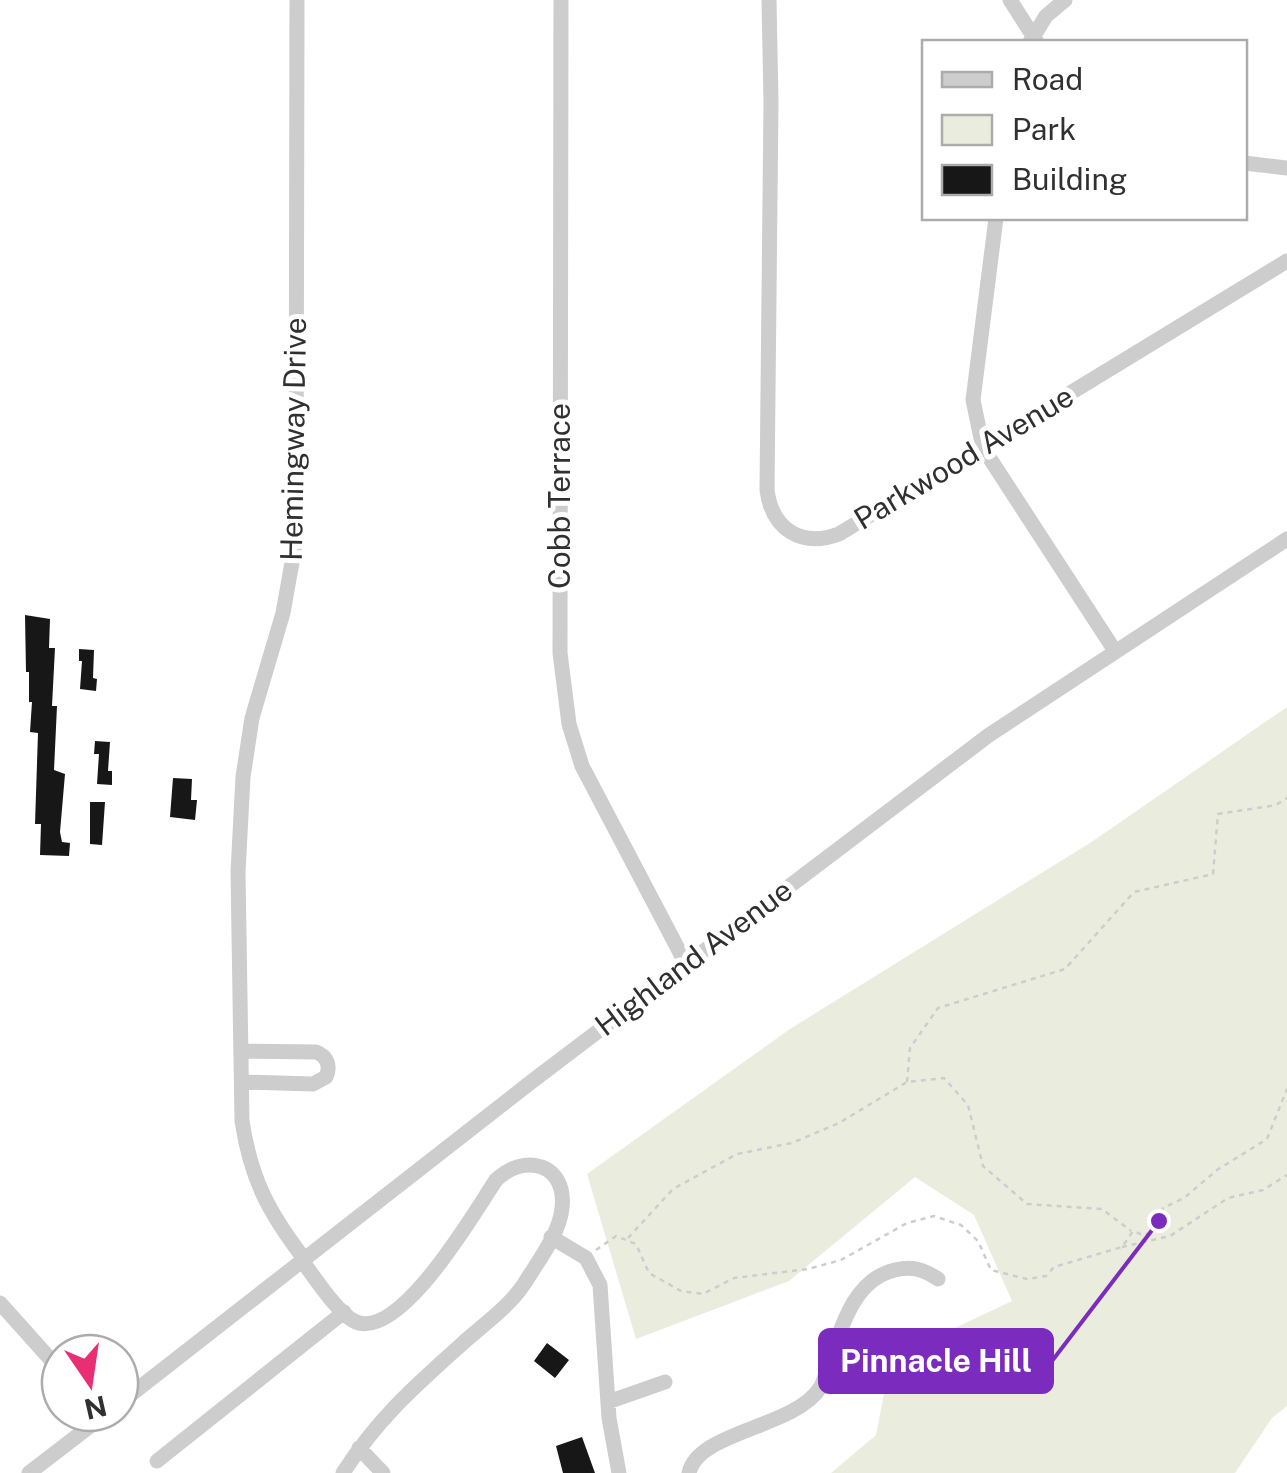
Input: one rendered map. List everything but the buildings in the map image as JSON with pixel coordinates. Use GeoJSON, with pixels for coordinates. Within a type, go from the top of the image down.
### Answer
{"type":"FeatureCollection","features":[{"type":"Feature","properties":{"kind":"street","name":"Hemingway Drive"},"geometry":{"type":"LineString","coordinates":[[297,0],[297,514],[283,613],[252,718],[243,777],[238,872],[242,1082],[244,1136],[256,1185],[271,1214],[344,1312]]}},
{"type":"Feature","properties":{"kind":"street","name":"Cobb Terrace"},"geometry":{"type":"LineString","coordinates":[[561,0],[560,653],[564,690],[569,724],[591,788],[686,964]]}},
{"type":"Feature","properties":{"kind":"street","name":"Parkwood Avenue"},"geometry":{"type":"LineString","coordinates":[[769,0],[767,490],[776,520],[784,530],[800,538],[831,536],[983,448],[1287,261]]}},
{"type":"Feature","properties":{"kind":"street"},"geometry":{"type":"LineString","coordinates":[[1010,0],[1032,40]]}},
{"type":"Feature","properties":{"kind":"street"},"geometry":{"type":"LineString","coordinates":[[1034,40],[1046,16],[1065,0]]}},
{"type":"Feature","properties":{"kind":"street"},"geometry":{"type":"LineString","coordinates":[[1247,162],[1287,168]]}},
{"type":"Feature","properties":{"kind":"street"},"geometry":{"type":"LineString","coordinates":[[996,220],[974,400],[983,448],[1115,650]]}},
{"type":"Feature","properties":{"kind":"street","name":"Highland Avenue"},"geometry":{"type":"LineString","coordinates":[[140,1388],[989,734],[1287,539]]}},
{"type":"Feature","properties":{"kind":"street"},"geometry":{"type":"LineString","coordinates":[[241,1051],[316,1052],[329,1067],[318,1084],[242,1082]]}},
{"type":"Feature","properties":{"kind":"street"},"geometry":{"type":"LineString","coordinates":[[157,1461],[344,1312],[354,1321],[380,1321],[430,1276],[496,1180],[516,1166],[539,1165],[558,1182],[562,1208],[550,1237],[515,1295],[389,1410],[343,1473]]}},
{"type":"Feature","properties":{"kind":"street"},"geometry":{"type":"LineString","coordinates":[[550,1237],[586,1258],[594,1270],[601,1296],[608,1402],[619,1473]]}},
{"type":"Feature","properties":{"kind":"street"},"geometry":{"type":"LineString","coordinates":[[689,1473],[692,1460],[708,1448],[776,1420],[802,1405],[820,1388],[847,1314],[863,1288],[884,1272],[905,1268],[925,1270],[938,1279]]}},
{"type":"Feature","properties":{"kind":"street"},"geometry":{"type":"LineString","coordinates":[[0,1303],[40,1348]]}},
{"type":"Feature","properties":{"kind":"street"},"geometry":{"type":"LineString","coordinates":[[608,1402],[665,1382]]}},
{"type":"Feature","properties":{"kind":"street"},"geometry":{"type":"LineString","coordinates":[[29,1473],[78,1433]]}},
{"type":"Feature","properties":{"kind":"street"},"geometry":{"type":"LineString","coordinates":[[359,1448],[384,1473]]}},
{"type":"Feature","properties":{"kind":"path"},"geometry":{"type":"LineString","coordinates":[[908,1082],[910,1048],[938,1008],[1065,969],[1134,892],[1213,874],[1218,814],[1276,806],[1287,798]]}},
{"type":"Feature","properties":{"kind":"path"},"geometry":{"type":"LineString","coordinates":[[628,1238],[673,1188],[736,1154],[792,1143],[839,1123],[908,1082],[944,1078],[968,1105],[983,1166],[1028,1204],[1102,1209],[1143,1236],[1156,1231],[1164,1208],[1267,1139],[1287,1089]]}},
{"type":"Feature","properties":{"kind":"path"},"geometry":{"type":"LineString","coordinates":[[586,1258],[616,1236],[628,1238],[636,1244],[650,1273],[681,1291],[703,1294],[734,1278],[808,1269],[841,1260],[906,1223],[934,1216],[960,1225],[978,1241],[991,1270],[1028,1279],[1046,1276],[1054,1266],[1170,1236],[1228,1198],[1262,1190],[1287,1176]]}},
{"type":"Feature","properties":{"kind":"path"},"geometry":{"type":"LineString","coordinates":[[1122,1247],[1133,1232]]}},
{"type":"Feature","properties":{"kind":"green space"},"geometry":{"type":"Polygon","coordinates":[[[1287,707],[1287,1406],[1272,1418],[1235,1473],[831,1473],[876,1435],[891,1358],[1012,1301],[974,1215],[915,1177],[789,1281],[636,1339],[587,1174],[790,1029],[1093,841],[1287,707]]]}},
{"type":"Feature","properties":{"kind":"place","name":"Pinnacle Hill"},"geometry":{"type":"Point","coordinates":[1159,1221]}}]}
